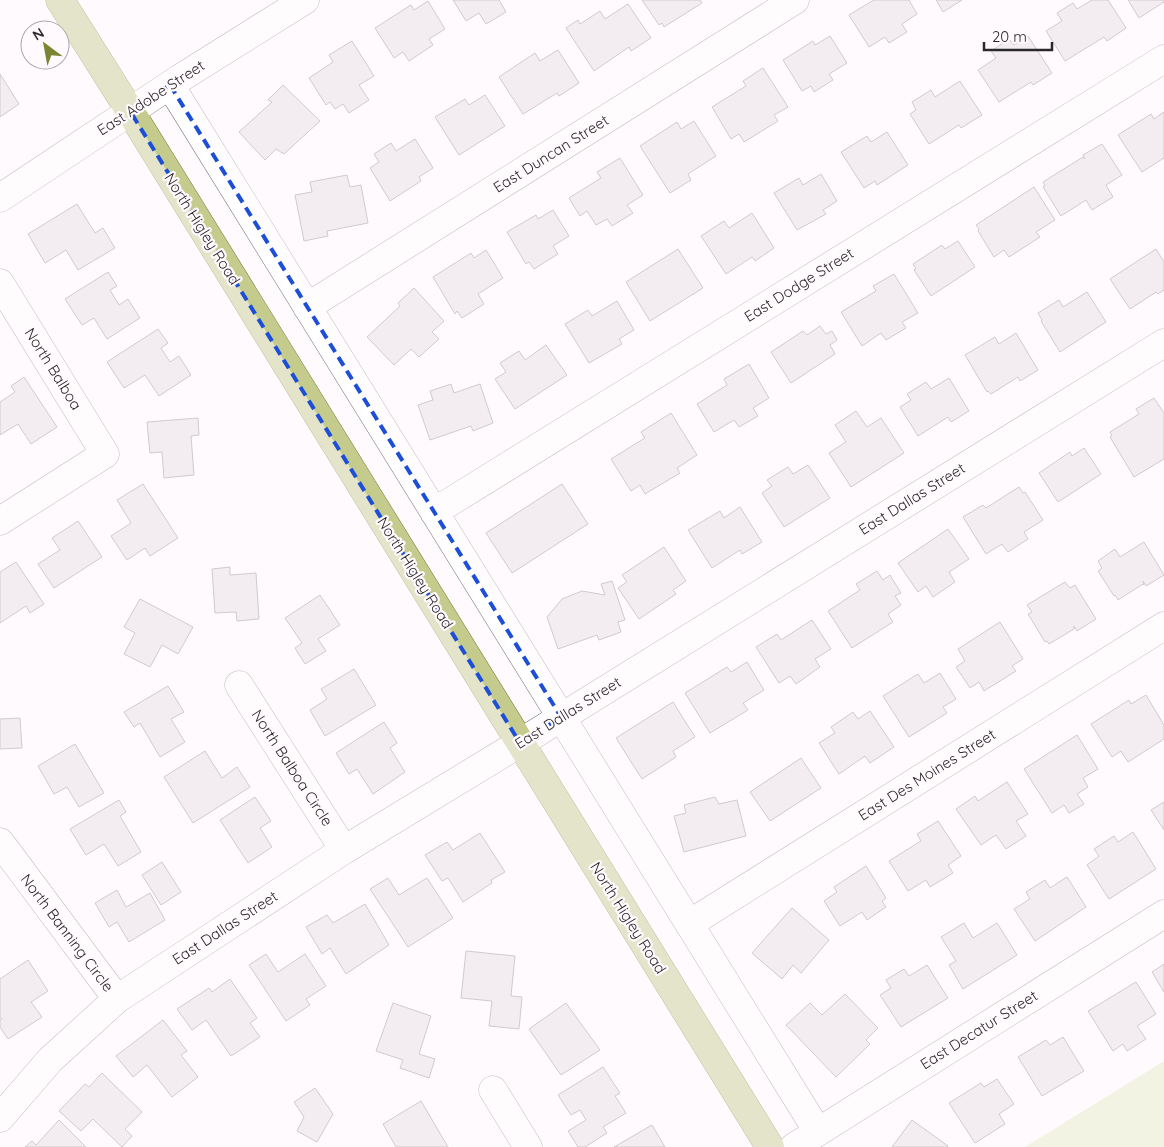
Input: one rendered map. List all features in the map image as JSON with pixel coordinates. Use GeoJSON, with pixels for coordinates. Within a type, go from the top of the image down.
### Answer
{"type":"FeatureCollection","features":[{"type":"Feature","properties":{"kind":"main road","name":"North Higley Road"},"geometry":{"type":"LineString","coordinates":[[60,0],[770,1147]]}},
{"type":"Feature","properties":{"kind":"street","name":"East Adobe Street"},"geometry":{"type":"LineString","coordinates":[[0,198],[170,85],[304,0]]}},
{"type":"Feature","properties":{"kind":"street","name":"East Duncan Street"},"geometry":{"type":"LineString","coordinates":[[307,307],[795,0]]}},
{"type":"Feature","properties":{"kind":"street","name":"East Dodge Street"},"geometry":{"type":"LineString","coordinates":[[434,512],[1164,59]]}},
{"type":"Feature","properties":{"kind":"street"},"geometry":{"type":"LineString","coordinates":[[170,85],[818,1132]]}},
{"type":"Feature","properties":{"kind":"street","name":"North Balboa"},"geometry":{"type":"LineString","coordinates":[[0,283],[105,454],[0,521]]}},
{"type":"Feature","properties":{"kind":"street","name":"East Dallas Street"},"geometry":{"type":"LineString","coordinates":[[0,1118],[50,1060],[117,999],[344,850],[561,718],[1164,343]]}},
{"type":"Feature","properties":{"kind":"street","name":"East Des Moines Street"},"geometry":{"type":"LineString","coordinates":[[689,924],[1164,626]]}},
{"type":"Feature","properties":{"kind":"street","name":"North Balboa Circle"},"geometry":{"type":"LineString","coordinates":[[239,685],[344,850]]}},
{"type":"Feature","properties":{"kind":"street","name":"North Banning Circle"},"geometry":{"type":"LineString","coordinates":[[0,842],[117,999]]}},
{"type":"Feature","properties":{"kind":"street","name":"East Decatur Street"},"geometry":{"type":"LineString","coordinates":[[794,1147],[1164,914]]}},
{"type":"Feature","properties":{"kind":"street"},"geometry":{"type":"LineString","coordinates":[[493,1090],[528,1147]]}},
{"type":"Feature","properties":{"kind":"highlighted area"},"geometry":{"type":"Polygon","coordinates":[[[170,85],[561,717],[520,743],[130,111],[170,85]]]}},
{"type":"Feature","properties":{"kind":"green space"},"geometry":{"type":"Polygon","coordinates":[[[1164,1061],[1164,1147],[1025,1147],[1164,1061]]]}},
{"type":"Feature","properties":{"kind":"building"},"geometry":{"type":"Polygon","coordinates":[[[453,0],[499,0],[506,12],[486,24],[479,13],[466,21],[453,0]]]}},
{"type":"Feature","properties":{"kind":"building"},"geometry":{"type":"Polygon","coordinates":[[[642,0],[700,0],[702,3],[664,27],[662,23],[659,25],[642,0]]]}},
{"type":"Feature","properties":{"kind":"building"},"geometry":{"type":"Polygon","coordinates":[[[874,0],[909,0],[917,14],[902,24],[907,32],[889,43],[885,37],[869,47],[849,15],[874,0]]]}},
{"type":"Feature","properties":{"kind":"building"},"geometry":{"type":"Polygon","coordinates":[[[936,0],[962,0],[943,12],[936,0]]]}},
{"type":"Feature","properties":{"kind":"building"},"geometry":{"type":"Polygon","coordinates":[[[1092,0],[1108,0],[1126,28],[1107,41],[1104,37],[1065,61],[1046,31],[1062,21],[1057,13],[1073,3],[1077,9],[1092,0]]]}},
{"type":"Feature","properties":{"kind":"building"},"geometry":{"type":"Polygon","coordinates":[[[1128,0],[1164,0],[1164,2],[1139,18],[1128,0]]]}},
{"type":"Feature","properties":{"kind":"building"},"geometry":{"type":"Polygon","coordinates":[[[428,1],[445,29],[429,39],[433,45],[409,61],[403,52],[394,58],[375,28],[411,5],[414,10],[428,1]]]}},
{"type":"Feature","properties":{"kind":"building"},"geometry":{"type":"Polygon","coordinates":[[[628,4],[651,38],[631,51],[629,47],[594,71],[566,28],[578,20],[580,24],[600,11],[605,19],[628,4]]]}},
{"type":"Feature","properties":{"kind":"building"},"geometry":{"type":"Polygon","coordinates":[[[830,36],[847,63],[829,74],[833,80],[814,92],[811,86],[802,91],[783,60],[813,41],[815,45],[830,36]]]}},
{"type":"Feature","properties":{"kind":"building"},"geometry":{"type":"Polygon","coordinates":[[[1028,36],[1052,73],[1033,85],[1031,82],[999,102],[978,70],[996,58],[991,51],[1009,39],[1014,45],[1028,36]]]}},
{"type":"Feature","properties":{"kind":"building"},"geometry":{"type":"Polygon","coordinates":[[[352,41],[374,76],[359,85],[369,100],[349,113],[343,104],[335,109],[330,102],[326,105],[309,78],[333,62],[329,55],[352,41]]]}},
{"type":"Feature","properties":{"kind":"building"},"geometry":{"type":"Polygon","coordinates":[[[558,50],[579,83],[559,96],[557,93],[523,114],[499,77],[535,53],[540,61],[558,50]]]}},
{"type":"Feature","properties":{"kind":"building"},"geometry":{"type":"Polygon","coordinates":[[[763,68],[788,107],[774,115],[778,121],[744,142],[739,134],[731,139],[712,107],[746,86],[743,81],[763,68]]]}},
{"type":"Feature","properties":{"kind":"building"},"geometry":{"type":"Polygon","coordinates":[[[0,74],[19,104],[0,117],[0,74]]]}},
{"type":"Feature","properties":{"kind":"building"},"geometry":{"type":"Polygon","coordinates":[[[960,81],[982,115],[961,128],[959,125],[929,144],[910,114],[916,110],[912,102],[931,90],[935,97],[960,81]]]}},
{"type":"Feature","properties":{"kind":"building"},"geometry":{"type":"Polygon","coordinates":[[[283,85],[320,121],[284,154],[276,149],[265,160],[239,132],[272,102],[268,100],[283,85]]]}},
{"type":"Feature","properties":{"kind":"building"},"geometry":{"type":"Polygon","coordinates":[[[485,95],[505,126],[459,155],[435,117],[465,99],[469,105],[485,95]]]}},
{"type":"Feature","properties":{"kind":"building"},"geometry":{"type":"Polygon","coordinates":[[[1164,112],[1164,158],[1142,172],[1118,135],[1151,114],[1154,119],[1164,112]]]}},
{"type":"Feature","properties":{"kind":"building"},"geometry":{"type":"Polygon","coordinates":[[[694,121],[716,156],[688,174],[691,180],[670,193],[640,146],[677,122],[681,129],[694,121]]]}},
{"type":"Feature","properties":{"kind":"building"},"geometry":{"type":"Polygon","coordinates":[[[887,132],[908,165],[877,185],[875,181],[864,188],[841,152],[867,136],[871,142],[887,132]]]}},
{"type":"Feature","properties":{"kind":"building"},"geometry":{"type":"Polygon","coordinates":[[[415,139],[433,168],[419,177],[421,181],[390,201],[370,168],[379,162],[374,154],[391,143],[396,151],[415,139]]]}},
{"type":"Feature","properties":{"kind":"building"},"geometry":{"type":"Polygon","coordinates":[[[1102,144],[1122,175],[1106,185],[1113,197],[1092,210],[1086,200],[1061,216],[1043,187],[1045,186],[1043,182],[1083,157],[1085,159],[1083,155],[1102,144]]]}},
{"type":"Feature","properties":{"kind":"building"},"geometry":{"type":"Polygon","coordinates":[[[620,158],[643,195],[627,205],[633,213],[612,226],[607,219],[596,225],[587,211],[580,216],[569,198],[601,178],[597,172],[620,158]]]}},
{"type":"Feature","properties":{"kind":"building"},"geometry":{"type":"Polygon","coordinates":[[[821,174],[837,201],[823,210],[826,214],[797,230],[774,193],[799,178],[803,185],[821,174]]]}},
{"type":"Feature","properties":{"kind":"building"},"geometry":{"type":"Polygon","coordinates":[[[347,175],[350,187],[361,185],[368,223],[327,231],[328,236],[304,241],[295,195],[312,192],[310,182],[347,175]]]}},
{"type":"Feature","properties":{"kind":"building"},"geometry":{"type":"Polygon","coordinates":[[[1034,187],[1055,220],[1036,232],[1040,237],[1009,257],[1004,250],[994,257],[976,225],[1034,187]]]}},
{"type":"Feature","properties":{"kind":"building"},"geometry":{"type":"Polygon","coordinates":[[[77,204],[95,233],[103,228],[115,248],[78,270],[66,250],[45,263],[28,234],[77,204]]]}},
{"type":"Feature","properties":{"kind":"building"},"geometry":{"type":"Polygon","coordinates":[[[553,210],[569,236],[553,246],[558,254],[534,269],[529,262],[526,264],[507,232],[536,215],[538,219],[553,210]]]}},
{"type":"Feature","properties":{"kind":"building"},"geometry":{"type":"Polygon","coordinates":[[[752,213],[774,248],[755,261],[752,257],[726,274],[701,236],[724,221],[729,228],[752,213]]]}},
{"type":"Feature","properties":{"kind":"building"},"geometry":{"type":"Polygon","coordinates":[[[958,241],[975,267],[931,296],[914,270],[916,269],[913,264],[942,245],[945,249],[958,241]]]}},
{"type":"Feature","properties":{"kind":"building"},"geometry":{"type":"Polygon","coordinates":[[[678,249],[703,288],[650,321],[626,282],[678,249]]]}},
{"type":"Feature","properties":{"kind":"building"},"geometry":{"type":"Polygon","coordinates":[[[1156,249],[1164,262],[1164,290],[1158,294],[1156,292],[1130,309],[1110,279],[1156,249]]]}},
{"type":"Feature","properties":{"kind":"building"},"geometry":{"type":"Polygon","coordinates":[[[486,250],[503,278],[478,294],[484,304],[462,318],[457,311],[455,314],[433,277],[471,253],[474,258],[486,250]]]}},
{"type":"Feature","properties":{"kind":"building"},"geometry":{"type":"Polygon","coordinates":[[[108,272],[117,286],[110,290],[119,305],[128,299],[140,318],[107,339],[94,318],[82,325],[65,299],[108,272]]]}},
{"type":"Feature","properties":{"kind":"building"},"geometry":{"type":"Polygon","coordinates":[[[894,274],[918,313],[902,322],[906,328],[886,340],[881,333],[862,346],[841,312],[876,291],[873,286],[894,274]]]}},
{"type":"Feature","properties":{"kind":"building"},"geometry":{"type":"Polygon","coordinates":[[[414,288],[444,321],[432,332],[439,339],[419,357],[411,349],[394,365],[367,337],[400,306],[398,303],[414,288]]]}},
{"type":"Feature","properties":{"kind":"building"},"geometry":{"type":"Polygon","coordinates":[[[1087,292],[1106,322],[1060,352],[1038,313],[1059,300],[1063,307],[1087,292]]]}},
{"type":"Feature","properties":{"kind":"building"},"geometry":{"type":"Polygon","coordinates":[[[617,301],[634,330],[619,339],[622,344],[589,363],[565,324],[588,310],[592,316],[617,301]]]}},
{"type":"Feature","properties":{"kind":"building"},"geometry":{"type":"Polygon","coordinates":[[[820,326],[826,334],[832,331],[837,340],[830,345],[835,354],[791,383],[771,352],[803,331],[807,335],[820,326]]]}},
{"type":"Feature","properties":{"kind":"building"},"geometry":{"type":"Polygon","coordinates":[[[158,329],[168,343],[161,348],[170,362],[179,356],[191,375],[159,396],[145,375],[124,388],[107,362],[158,329]]]}},
{"type":"Feature","properties":{"kind":"building"},"geometry":{"type":"Polygon","coordinates":[[[1016,333],[1038,370],[1020,381],[1018,377],[991,394],[987,392],[965,355],[995,337],[999,344],[1016,333]]]}},
{"type":"Feature","properties":{"kind":"building"},"geometry":{"type":"Polygon","coordinates":[[[546,345],[567,375],[515,409],[495,379],[506,372],[500,363],[519,351],[525,360],[546,345]]]}},
{"type":"Feature","properties":{"kind":"building"},"geometry":{"type":"Polygon","coordinates":[[[749,364],[769,398],[753,408],[758,416],[739,427],[734,420],[714,432],[697,404],[727,385],[724,379],[749,364]]]}},
{"type":"Feature","properties":{"kind":"building"},"geometry":{"type":"Polygon","coordinates":[[[24,377],[57,427],[31,444],[18,424],[0,435],[0,402],[15,392],[11,386],[24,377]]]}},
{"type":"Feature","properties":{"kind":"building"},"geometry":{"type":"Polygon","coordinates":[[[949,378],[969,411],[951,422],[948,417],[918,436],[900,407],[911,400],[907,394],[926,382],[931,389],[949,378]]]}},
{"type":"Feature","properties":{"kind":"building"},"geometry":{"type":"Polygon","coordinates":[[[451,384],[454,393],[480,384],[493,423],[473,431],[471,426],[430,440],[418,405],[433,400],[430,391],[451,384]]]}},
{"type":"Feature","properties":{"kind":"building"},"geometry":{"type":"Polygon","coordinates":[[[1154,398],[1164,413],[1164,459],[1134,477],[1110,437],[1112,436],[1110,432],[1139,414],[1136,409],[1154,398]]]}},
{"type":"Feature","properties":{"kind":"building"},"geometry":{"type":"Polygon","coordinates":[[[856,411],[867,427],[881,418],[904,453],[851,487],[829,453],[846,442],[835,425],[856,411]]]}},
{"type":"Feature","properties":{"kind":"building"},"geometry":{"type":"Polygon","coordinates":[[[671,413],[697,455],[677,468],[680,473],[645,494],[640,485],[631,491],[611,459],[645,438],[641,432],[671,413]]]}},
{"type":"Feature","properties":{"kind":"building"},"geometry":{"type":"Polygon","coordinates":[[[198,418],[199,435],[191,436],[194,475],[164,478],[162,452],[150,453],[147,422],[198,418]]]}},
{"type":"Feature","properties":{"kind":"building"},"geometry":{"type":"Polygon","coordinates":[[[1084,448],[1101,474],[1058,502],[1039,473],[1070,452],[1072,456],[1084,448]]]}},
{"type":"Feature","properties":{"kind":"building"},"geometry":{"type":"Polygon","coordinates":[[[808,465],[830,498],[784,527],[762,493],[772,486],[767,480],[788,467],[793,474],[808,465]]]}},
{"type":"Feature","properties":{"kind":"building"},"geometry":{"type":"Polygon","coordinates":[[[143,484],[178,538],[150,556],[145,548],[127,560],[111,536],[131,523],[117,500],[143,484]]]}},
{"type":"Feature","properties":{"kind":"building"},"geometry":{"type":"Polygon","coordinates":[[[562,484],[588,524],[512,573],[486,533],[562,484]]]}},
{"type":"Feature","properties":{"kind":"building"},"geometry":{"type":"Polygon","coordinates":[[[1019,487],[1023,493],[1025,492],[1043,520],[1024,532],[1028,539],[1008,552],[1002,544],[986,554],[963,517],[983,505],[986,508],[1019,487]]]}},
{"type":"Feature","properties":{"kind":"building"},"geometry":{"type":"Polygon","coordinates":[[[740,507],[762,542],[742,554],[740,550],[712,568],[688,530],[720,511],[724,518],[740,507]]]}},
{"type":"Feature","properties":{"kind":"building"},"geometry":{"type":"Polygon","coordinates":[[[78,521],[102,557],[54,588],[38,564],[60,550],[52,538],[78,521]]]}},
{"type":"Feature","properties":{"kind":"building"},"geometry":{"type":"Polygon","coordinates":[[[948,529],[969,559],[949,572],[955,582],[933,597],[926,586],[918,592],[898,563],[948,529]]]}},
{"type":"Feature","properties":{"kind":"building"},"geometry":{"type":"Polygon","coordinates":[[[1144,542],[1164,575],[1146,586],[1143,581],[1144,585],[1118,600],[1098,571],[1102,568],[1098,561],[1115,549],[1120,557],[1144,542]]]}},
{"type":"Feature","properties":{"kind":"building"},"geometry":{"type":"Polygon","coordinates":[[[664,547],[686,581],[673,590],[676,594],[639,619],[618,588],[627,582],[622,575],[664,547]]]}},
{"type":"Feature","properties":{"kind":"building"},"geometry":{"type":"Polygon","coordinates":[[[16,562],[44,604],[30,613],[26,606],[0,623],[0,572],[16,562]]]}},
{"type":"Feature","properties":{"kind":"building"},"geometry":{"type":"Polygon","coordinates":[[[230,567],[230,575],[256,573],[259,619],[237,621],[236,612],[215,613],[212,569],[230,567]]]}},
{"type":"Feature","properties":{"kind":"building"},"geometry":{"type":"Polygon","coordinates":[[[877,571],[883,580],[890,575],[901,593],[895,596],[901,605],[888,614],[893,622],[852,648],[828,611],[860,590],[856,584],[877,571]]]}},
{"type":"Feature","properties":{"kind":"building"},"geometry":{"type":"Polygon","coordinates":[[[612,581],[625,620],[618,622],[621,632],[599,640],[597,635],[558,649],[547,617],[562,599],[582,591],[605,595],[601,584],[612,581]]]}},
{"type":"Feature","properties":{"kind":"building"},"geometry":{"type":"Polygon","coordinates":[[[1065,582],[1070,588],[1075,585],[1096,619],[1077,631],[1074,626],[1074,629],[1049,644],[1047,641],[1045,642],[1028,614],[1032,612],[1027,605],[1065,582]]]}},
{"type":"Feature","properties":{"kind":"building"},"geometry":{"type":"Polygon","coordinates":[[[320,595],[340,625],[318,639],[326,651],[305,664],[295,648],[302,643],[285,618],[320,595]]]}},
{"type":"Feature","properties":{"kind":"building"},"geometry":{"type":"Polygon","coordinates":[[[140,599],[193,627],[178,654],[162,645],[150,667],[124,654],[135,633],[124,627],[140,599]]]}},
{"type":"Feature","properties":{"kind":"building"},"geometry":{"type":"Polygon","coordinates":[[[812,620],[831,649],[815,659],[820,667],[796,684],[790,676],[779,683],[756,647],[777,634],[781,640],[812,620]]]}},
{"type":"Feature","properties":{"kind":"building"},"geometry":{"type":"Polygon","coordinates":[[[1000,622],[1023,659],[1012,666],[1016,671],[984,691],[979,682],[970,688],[956,667],[965,661],[958,649],[1000,622]]]}},
{"type":"Feature","properties":{"kind":"building"},"geometry":{"type":"Polygon","coordinates":[[[747,662],[764,690],[743,703],[748,710],[710,733],[685,693],[727,667],[731,672],[747,662]]]}},
{"type":"Feature","properties":{"kind":"building"},"geometry":{"type":"Polygon","coordinates":[[[354,669],[376,705],[325,736],[310,710],[327,699],[321,689],[354,669]]]}},
{"type":"Feature","properties":{"kind":"building"},"geometry":{"type":"Polygon","coordinates":[[[940,673],[956,699],[943,707],[947,713],[909,737],[883,696],[918,674],[924,683],[940,673]]]}},
{"type":"Feature","properties":{"kind":"building"},"geometry":{"type":"Polygon","coordinates":[[[168,686],[184,712],[171,719],[185,742],[160,757],[140,723],[134,727],[124,712],[168,686]]]}},
{"type":"Feature","properties":{"kind":"building"},"geometry":{"type":"Polygon","coordinates":[[[1146,695],[1164,725],[1164,739],[1128,762],[1121,751],[1112,757],[1091,724],[1129,700],[1131,704],[1146,695]]]}},
{"type":"Feature","properties":{"kind":"building"},"geometry":{"type":"Polygon","coordinates":[[[673,702],[695,737],[673,751],[676,757],[642,779],[616,738],[673,702]]]}},
{"type":"Feature","properties":{"kind":"building"},"geometry":{"type":"Polygon","coordinates":[[[870,711],[894,747],[870,763],[865,756],[839,774],[819,743],[835,733],[831,727],[853,712],[858,719],[870,711]]]}},
{"type":"Feature","properties":{"kind":"building"},"geometry":{"type":"Polygon","coordinates":[[[20,718],[22,748],[0,749],[0,719],[20,718]]]}},
{"type":"Feature","properties":{"kind":"building"},"geometry":{"type":"Polygon","coordinates":[[[384,722],[397,743],[390,748],[405,772],[373,794],[357,769],[349,774],[336,753],[384,722]]]}},
{"type":"Feature","properties":{"kind":"building"},"geometry":{"type":"Polygon","coordinates":[[[1077,735],[1098,769],[1083,778],[1088,787],[1077,794],[1084,804],[1069,813],[1064,805],[1052,813],[1024,769],[1077,735]]]}},
{"type":"Feature","properties":{"kind":"building"},"geometry":{"type":"Polygon","coordinates":[[[75,744],[104,793],[79,807],[67,787],[54,794],[38,766],[75,744]]]}},
{"type":"Feature","properties":{"kind":"building"},"geometry":{"type":"Polygon","coordinates":[[[205,751],[222,778],[237,767],[250,787],[193,823],[164,777],[205,751]]]}},
{"type":"Feature","properties":{"kind":"building"},"geometry":{"type":"Polygon","coordinates":[[[801,758],[821,788],[770,821],[750,792],[801,758]]]}},
{"type":"Feature","properties":{"kind":"building"},"geometry":{"type":"Polygon","coordinates":[[[1007,782],[1028,814],[1016,821],[1026,836],[1006,849],[996,835],[981,845],[956,809],[975,796],[978,801],[1007,782]]]}},
{"type":"Feature","properties":{"kind":"building"},"geometry":{"type":"Polygon","coordinates":[[[255,797],[271,821],[260,828],[272,847],[248,863],[220,820],[255,797]]]}},
{"type":"Feature","properties":{"kind":"building"},"geometry":{"type":"Polygon","coordinates":[[[715,797],[719,804],[737,800],[746,836],[684,852],[674,816],[686,813],[684,805],[715,797]]]}},
{"type":"Feature","properties":{"kind":"building"},"geometry":{"type":"Polygon","coordinates":[[[119,800],[126,812],[120,816],[141,852],[118,866],[104,844],[86,855],[70,829],[119,800]]]}},
{"type":"Feature","properties":{"kind":"building"},"geometry":{"type":"Polygon","coordinates":[[[1164,802],[1164,830],[1151,810],[1164,802]]]}},
{"type":"Feature","properties":{"kind":"building"},"geometry":{"type":"Polygon","coordinates":[[[938,821],[961,856],[948,865],[953,873],[930,887],[926,880],[908,891],[889,861],[921,841],[917,834],[938,821]]]}},
{"type":"Feature","properties":{"kind":"building"},"geometry":{"type":"Polygon","coordinates":[[[1133,832],[1156,869],[1109,899],[1087,865],[1099,856],[1094,849],[1114,836],[1118,842],[1133,832]]]}},
{"type":"Feature","properties":{"kind":"building"},"geometry":{"type":"Polygon","coordinates":[[[480,833],[505,872],[491,880],[492,883],[463,902],[448,878],[442,881],[425,855],[447,842],[453,850],[480,833]]]}},
{"type":"Feature","properties":{"kind":"building"},"geometry":{"type":"Polygon","coordinates":[[[162,862],[181,892],[161,905],[142,875],[162,862]]]}},
{"type":"Feature","properties":{"kind":"building"},"geometry":{"type":"Polygon","coordinates":[[[866,866],[886,898],[882,901],[886,907],[867,920],[862,912],[840,926],[824,901],[837,892],[834,887],[866,866]]]}},
{"type":"Feature","properties":{"kind":"building"},"geometry":{"type":"Polygon","coordinates":[[[1067,877],[1086,907],[1035,941],[1014,909],[1030,899],[1026,892],[1045,880],[1050,888],[1067,877]]]}},
{"type":"Feature","properties":{"kind":"building"},"geometry":{"type":"Polygon","coordinates":[[[388,878],[399,895],[427,878],[453,918],[408,947],[370,889],[388,878]]]}},
{"type":"Feature","properties":{"kind":"building"},"geometry":{"type":"Polygon","coordinates":[[[117,890],[126,907],[150,893],[165,920],[129,942],[117,922],[109,927],[95,903],[117,890]]]}},
{"type":"Feature","properties":{"kind":"building"},"geometry":{"type":"Polygon","coordinates":[[[365,904],[389,945],[346,974],[330,948],[322,954],[306,927],[327,915],[333,923],[365,904]]]}},
{"type":"Feature","properties":{"kind":"building"},"geometry":{"type":"Polygon","coordinates":[[[792,908],[829,940],[801,973],[793,965],[782,979],[752,953],[792,908]]]}},
{"type":"Feature","properties":{"kind":"building"},"geometry":{"type":"Polygon","coordinates":[[[964,923],[973,938],[997,923],[1017,955],[963,989],[949,965],[956,961],[941,937],[964,923]]]}},
{"type":"Feature","properties":{"kind":"building"},"geometry":{"type":"Polygon","coordinates":[[[466,951],[515,956],[511,996],[522,997],[519,1029],[489,1026],[492,1001],[461,998],[466,951]]]}},
{"type":"Feature","properties":{"kind":"building"},"geometry":{"type":"Polygon","coordinates":[[[266,954],[278,972],[305,954],[326,986],[306,999],[310,1005],[286,1021],[249,965],[266,954]]]}},
{"type":"Feature","properties":{"kind":"building"},"geometry":{"type":"Polygon","coordinates":[[[28,960],[48,991],[31,1002],[42,1017],[8,1039],[0,1027],[0,1020],[2,1019],[0,1017],[0,979],[28,960]]]}},
{"type":"Feature","properties":{"kind":"building"},"geometry":{"type":"Polygon","coordinates":[[[1164,964],[1164,992],[1152,972],[1164,964]]]}},
{"type":"Feature","properties":{"kind":"building"},"geometry":{"type":"Polygon","coordinates":[[[927,965],[948,998],[901,1027],[880,995],[891,988],[886,980],[904,969],[909,976],[927,965]]]}},
{"type":"Feature","properties":{"kind":"building"},"geometry":{"type":"Polygon","coordinates":[[[230,979],[257,1018],[250,1023],[260,1037],[231,1056],[206,1020],[192,1030],[177,1009],[209,988],[212,992],[230,979]]]}},
{"type":"Feature","properties":{"kind":"building"},"geometry":{"type":"Polygon","coordinates":[[[1136,982],[1156,1014],[1137,1026],[1146,1039],[1127,1051],[1123,1044],[1113,1051],[1088,1011],[1136,982]]]}},
{"type":"Feature","properties":{"kind":"building"},"geometry":{"type":"Polygon","coordinates":[[[845,994],[878,1028],[866,1040],[870,1044],[836,1077],[786,1025],[810,1003],[822,1015],[845,994]]]}},
{"type":"Feature","properties":{"kind":"building"},"geometry":{"type":"Polygon","coordinates":[[[393,1003],[431,1016],[419,1054],[435,1059],[429,1078],[400,1068],[403,1060],[376,1051],[393,1003]]]}},
{"type":"Feature","properties":{"kind":"building"},"geometry":{"type":"Polygon","coordinates":[[[566,1003],[600,1050],[561,1075],[529,1029],[566,1003]]]}},
{"type":"Feature","properties":{"kind":"building"},"geometry":{"type":"Polygon","coordinates":[[[163,1020],[187,1051],[181,1055],[198,1077],[172,1097],[147,1065],[133,1077],[116,1056],[163,1020]]]}},
{"type":"Feature","properties":{"kind":"building"},"geometry":{"type":"Polygon","coordinates":[[[1063,1037],[1084,1071],[1042,1096],[1018,1057],[1046,1040],[1050,1045],[1063,1037]]]}},
{"type":"Feature","properties":{"kind":"building"},"geometry":{"type":"Polygon","coordinates":[[[603,1067],[620,1093],[615,1096],[626,1113],[603,1127],[607,1133],[585,1147],[578,1147],[568,1131],[586,1120],[580,1110],[571,1115],[558,1095],[603,1067]]]}},
{"type":"Feature","properties":{"kind":"building"},"geometry":{"type":"Polygon","coordinates":[[[102,1073],[142,1112],[125,1129],[132,1136],[122,1147],[93,1119],[81,1131],[59,1111],[85,1084],[89,1087],[102,1073]]]}},
{"type":"Feature","properties":{"kind":"building"},"geometry":{"type":"Polygon","coordinates":[[[997,1079],[1014,1104],[999,1114],[1005,1124],[975,1143],[949,1103],[981,1083],[984,1087],[997,1079]]]}},
{"type":"Feature","properties":{"kind":"building"},"geometry":{"type":"Polygon","coordinates":[[[315,1088],[333,1114],[317,1142],[297,1131],[304,1117],[294,1102],[315,1088]]]}},
{"type":"Feature","properties":{"kind":"building"},"geometry":{"type":"Polygon","coordinates":[[[421,1101],[448,1147],[396,1147],[383,1124],[421,1101]]]}},
{"type":"Feature","properties":{"kind":"building"},"geometry":{"type":"Polygon","coordinates":[[[59,1120],[86,1147],[25,1147],[32,1141],[36,1145],[59,1120]]]}},
{"type":"Feature","properties":{"kind":"building"},"geometry":{"type":"Polygon","coordinates":[[[912,1120],[948,1146],[892,1147],[912,1120]]]}},
{"type":"Feature","properties":{"kind":"building"},"geometry":{"type":"Polygon","coordinates":[[[652,1125],[665,1147],[614,1147],[652,1125]]]}}]}
